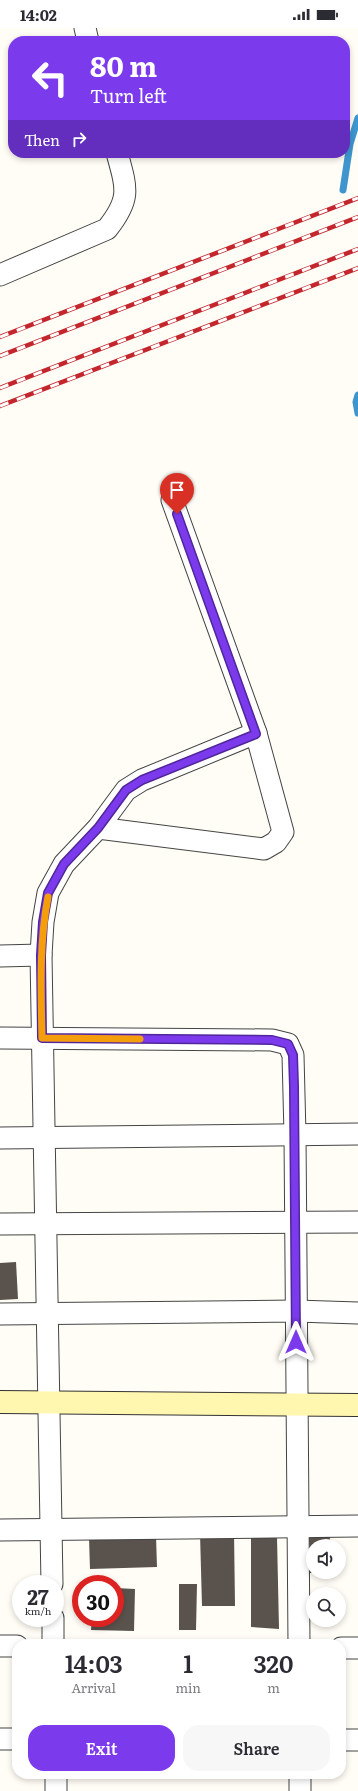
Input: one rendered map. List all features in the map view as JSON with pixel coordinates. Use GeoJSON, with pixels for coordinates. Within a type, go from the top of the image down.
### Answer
{"type":"FeatureCollection","features":[{"type":"Feature","properties":{"kind":"main road"},"geometry":{"type":"LineString","coordinates":[[0,1402],[358,1405]]}},
{"type":"Feature","properties":{"kind":"street"},"geometry":{"type":"LineString","coordinates":[[0,274],[107,229],[119,214],[126,195],[118,158]]}},
{"type":"Feature","properties":{"kind":"street"},"geometry":{"type":"LineString","coordinates":[[98,828],[264,849],[276,842],[283,832],[256,734],[172,500]]}},
{"type":"Feature","properties":{"kind":"street"},"geometry":{"type":"LineString","coordinates":[[52,1575],[41,955],[43,922],[48,893],[64,864],[98,828],[126,790],[142,780],[256,734]]}},
{"type":"Feature","properties":{"kind":"street"},"geometry":{"type":"LineString","coordinates":[[0,956],[41,955]]}},
{"type":"Feature","properties":{"kind":"street"},"geometry":{"type":"LineString","coordinates":[[0,1038],[272,1040],[288,1044],[293,1055],[295,1135],[299,1639]]}},
{"type":"Feature","properties":{"kind":"street"},"geometry":{"type":"LineString","coordinates":[[0,1138],[358,1134]]}},
{"type":"Feature","properties":{"kind":"street"},"geometry":{"type":"LineString","coordinates":[[0,1224],[296,1221],[358,1222]]}},
{"type":"Feature","properties":{"kind":"street"},"geometry":{"type":"LineString","coordinates":[[0,1314],[296,1311],[358,1313]]}},
{"type":"Feature","properties":{"kind":"street"},"geometry":{"type":"LineString","coordinates":[[0,1530],[358,1526]]}},
{"type":"Feature","properties":{"kind":"street"},"geometry":{"type":"LineString","coordinates":[[53,1627],[53,1639]]}},
{"type":"Feature","properties":{"kind":"street"},"geometry":{"type":"LineString","coordinates":[[0,1646],[12,1646]]}},
{"type":"Feature","properties":{"kind":"street"},"geometry":{"type":"LineString","coordinates":[[346,1648],[358,1648]]}},
{"type":"Feature","properties":{"kind":"street"},"geometry":{"type":"LineString","coordinates":[[0,1739],[12,1739]]}},
{"type":"Feature","properties":{"kind":"street"},"geometry":{"type":"LineString","coordinates":[[346,1740],[358,1740]]}},
{"type":"Feature","properties":{"kind":"street"},"geometry":{"type":"LineString","coordinates":[[56,1779],[56,1791]]}},
{"type":"Feature","properties":{"kind":"street"},"geometry":{"type":"LineString","coordinates":[[300,1779],[300,1791]]}},
{"type":"Feature","properties":{"kind":"building"},"geometry":{"type":"Polygon","coordinates":[[[16,1262],[18,1299],[0,1300],[0,1263],[16,1262]]]}},
{"type":"Feature","properties":{"kind":"building"},"geometry":{"type":"Polygon","coordinates":[[[234,1532],[235,1606],[202,1606],[200,1533],[234,1532]]]}},
{"type":"Feature","properties":{"kind":"building"},"geometry":{"type":"Polygon","coordinates":[[[329,1532],[330,1539],[309,1539],[309,1536],[329,1532]]]}},
{"type":"Feature","properties":{"kind":"building"},"geometry":{"type":"Polygon","coordinates":[[[156,1536],[157,1567],[90,1569],[89,1538],[156,1536]]]}},
{"type":"Feature","properties":{"kind":"building"},"geometry":{"type":"Polygon","coordinates":[[[277,1537],[279,1629],[251,1627],[251,1538],[277,1537]]]}},
{"type":"Feature","properties":{"kind":"building"},"geometry":{"type":"Polygon","coordinates":[[[179,1584],[197,1584],[196,1630],[179,1630],[179,1584]]]}},
{"type":"Feature","properties":{"kind":"building"},"geometry":{"type":"Polygon","coordinates":[[[124,1588],[135,1589],[134,1631],[91,1630],[91,1627],[124,1627],[124,1588]]]}},
{"type":"Feature","properties":{"kind":"waterway"},"geometry":{"type":"LineString","coordinates":[[350,144],[358,118]]}},
{"type":"Feature","properties":{"kind":"waterway"},"geometry":{"type":"LineString","coordinates":[[343,190],[348,158]]}},
{"type":"Feature","properties":{"kind":"waterway"},"geometry":{"type":"LineString","coordinates":[[358,395],[356,402],[358,413]]}},
{"type":"Feature","properties":{"kind":"railway"},"geometry":{"type":"LineString","coordinates":[[0,337],[358,198]]}},
{"type":"Feature","properties":{"kind":"railway"},"geometry":{"type":"LineString","coordinates":[[0,356],[358,217]]}},
{"type":"Feature","properties":{"kind":"railway"},"geometry":{"type":"LineString","coordinates":[[0,388],[358,249]]}},
{"type":"Feature","properties":{"kind":"railway"},"geometry":{"type":"LineString","coordinates":[[0,406],[358,268]]}},
{"type":"Feature","properties":{"kind":"slow traffic"},"geometry":{"type":"LineString","coordinates":[[48,897],[43,922],[41,955],[42,1038],[140,1039]]}},
{"type":"Feature","properties":{"kind":"route"},"geometry":{"type":"LineString","coordinates":[[177,514],[256,734],[142,780],[126,790],[98,828],[64,864],[48,893],[43,922],[41,955],[42,1038],[272,1040],[288,1044],[293,1055],[294,1087],[296,1342]]}}]}
